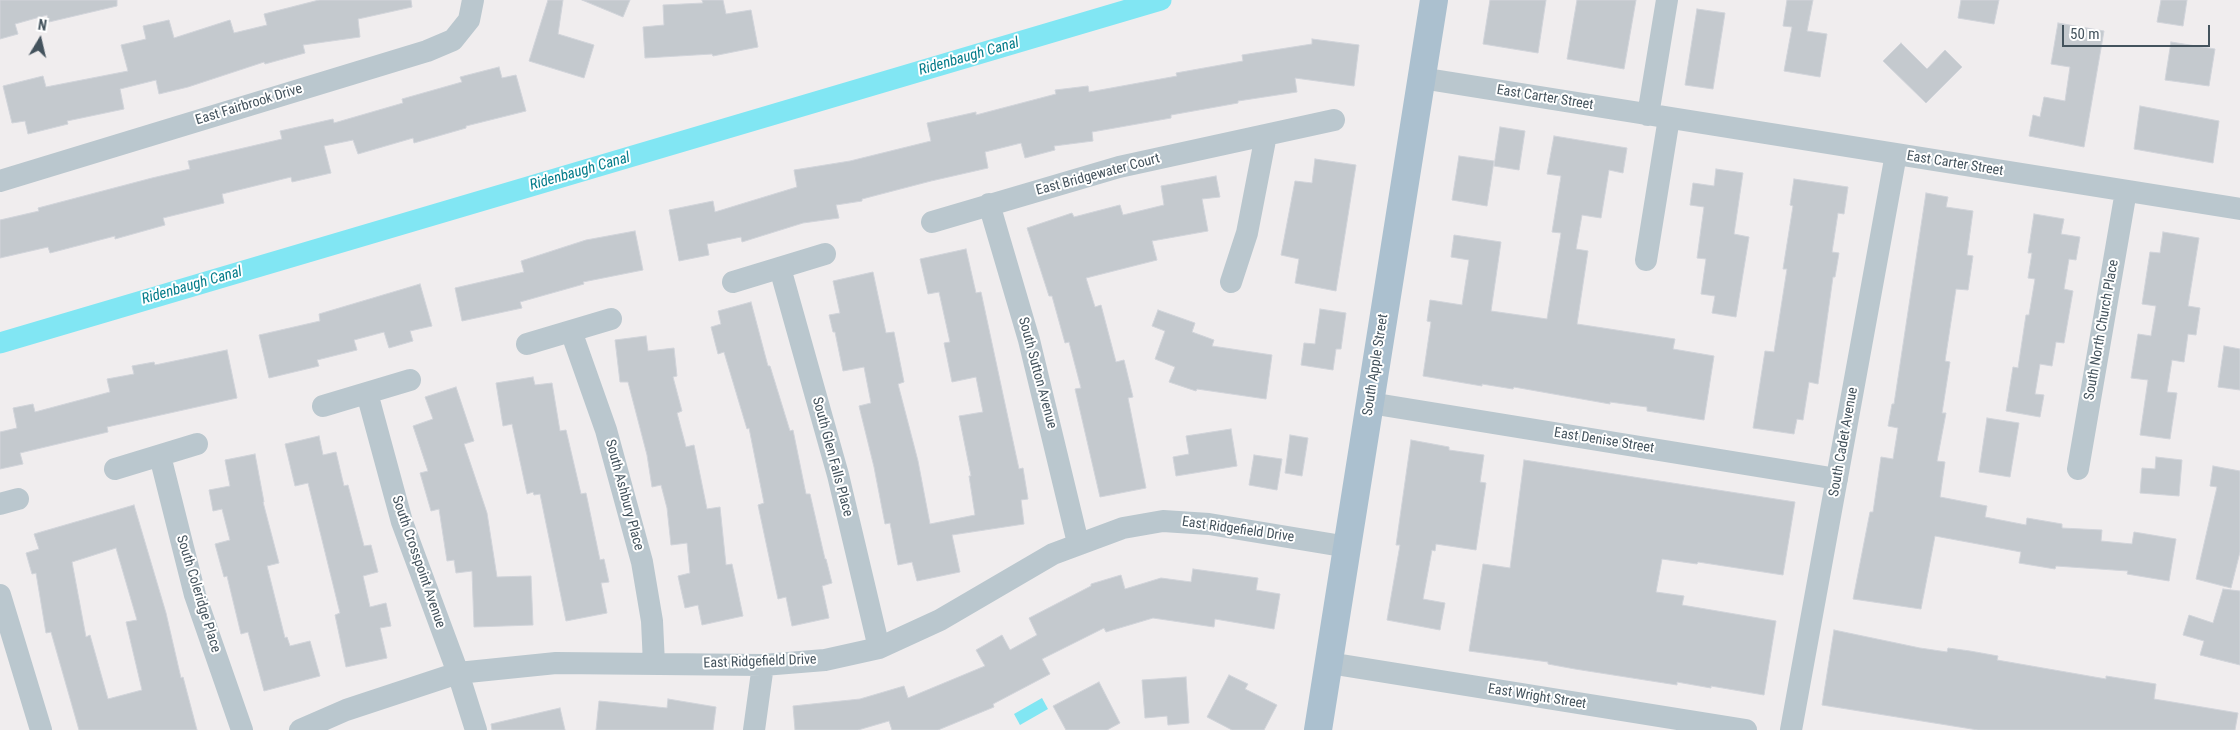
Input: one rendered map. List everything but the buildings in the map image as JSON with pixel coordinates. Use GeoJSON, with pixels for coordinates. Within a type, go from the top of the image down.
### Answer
{"type":"FeatureCollection","features":[{"type":"Feature","properties":{"kind":"main road","name":"South Apple Street"},"geometry":{"type":"LineString","coordinates":[[1318,730],[1434,0]]}},
{"type":"Feature","properties":{"kind":"street","name":"East Fairbrook Drive"},"geometry":{"type":"LineString","coordinates":[[0,181],[427,51],[453,40],[469,20],[473,0]]}},
{"type":"Feature","properties":{"kind":"street"},"geometry":{"type":"LineString","coordinates":[[1646,260],[1667,0]]}},
{"type":"Feature","properties":{"kind":"street","name":"East Carter Street"},"geometry":{"type":"LineString","coordinates":[[1421,78],[2240,209]]}},
{"type":"Feature","properties":{"kind":"street","name":"East Bridgewater Court"},"geometry":{"type":"LineString","coordinates":[[932,222],[1119,167],[1334,120]]}},
{"type":"Feature","properties":{"kind":"street"},"geometry":{"type":"LineString","coordinates":[[1231,282],[1247,233],[1266,135]]}},
{"type":"Feature","properties":{"kind":"street","name":"South Cadet Avenue"},"geometry":{"type":"LineString","coordinates":[[1791,730],[1896,154]]}},
{"type":"Feature","properties":{"kind":"street","name":"South North Church Place"},"geometry":{"type":"LineString","coordinates":[[2078,469],[2126,191]]}},
{"type":"Feature","properties":{"kind":"street","name":"South Sutton Avenue"},"geometry":{"type":"LineString","coordinates":[[989,204],[1029,340],[1078,543]]}},
{"type":"Feature","properties":{"kind":"street"},"geometry":{"type":"LineString","coordinates":[[733,282],[825,254]]}},
{"type":"Feature","properties":{"kind":"street","name":"South Glen Falls Place"},"geometry":{"type":"LineString","coordinates":[[780,268],[838,475],[879,648]]}},
{"type":"Feature","properties":{"kind":"street"},"geometry":{"type":"LineString","coordinates":[[527,344],[611,319]]}},
{"type":"Feature","properties":{"kind":"street","name":"South Ashbury Place"},"geometry":{"type":"LineString","coordinates":[[571,331],[606,430],[642,562],[652,621],[654,664]]}},
{"type":"Feature","properties":{"kind":"street"},"geometry":{"type":"LineString","coordinates":[[323,406],[410,380]]}},
{"type":"Feature","properties":{"kind":"street","name":"South Crosspoint Avenue"},"geometry":{"type":"LineString","coordinates":[[367,393],[402,522],[458,673],[476,730]]}},
{"type":"Feature","properties":{"kind":"street","name":"East Denise Street"},"geometry":{"type":"LineString","coordinates":[[1370,403],[1837,479]]}},
{"type":"Feature","properties":{"kind":"street"},"geometry":{"type":"LineString","coordinates":[[115,469],[197,444]]}},
{"type":"Feature","properties":{"kind":"street","name":"South Coleridge Place"},"geometry":{"type":"LineString","coordinates":[[160,456],[195,595],[242,730]]}},
{"type":"Feature","properties":{"kind":"street","name":"East Ridgefield Drive"},"geometry":{"type":"LineString","coordinates":[[300,730],[346,710],[458,673],[556,663],[764,664],[825,660],[879,648],[940,620],[1054,554],[1078,543],[1123,528],[1163,521],[1209,524],[1348,547]]}},
{"type":"Feature","properties":{"kind":"street"},"geometry":{"type":"LineString","coordinates":[[0,595],[41,730]]}},
{"type":"Feature","properties":{"kind":"street","name":"East Wright Street"},"geometry":{"type":"LineString","coordinates":[[1329,663],[1746,730]]}},
{"type":"Feature","properties":{"kind":"street"},"geometry":{"type":"LineString","coordinates":[[754,730],[764,664]]}},
{"type":"Feature","properties":{"kind":"water"},"geometry":{"type":"Polygon","coordinates":[[[1042,698],[1048,709],[1020,725],[1014,714],[1042,698]]]}},
{"type":"Feature","properties":{"kind":"waterway","name":"Ridenbaugh Canal"},"geometry":{"type":"LineString","coordinates":[[0,343],[1161,0]]}}]}
